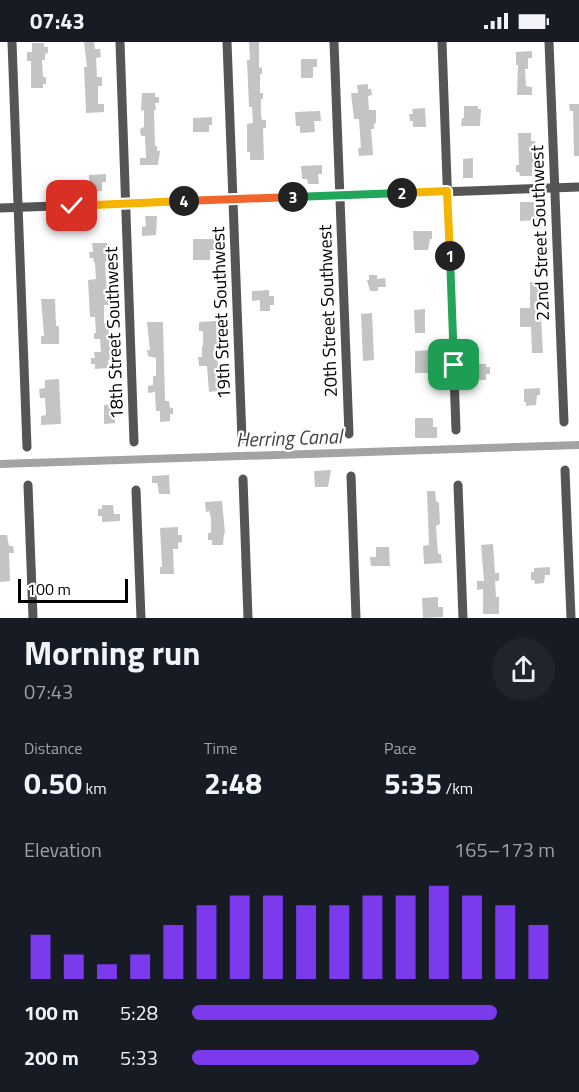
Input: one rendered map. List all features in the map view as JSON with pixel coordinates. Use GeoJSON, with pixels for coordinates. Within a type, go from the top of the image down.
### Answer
{"type":"FeatureCollection","features":[{"type":"Feature","properties":{"kind":"street"},"geometry":{"type":"LineString","coordinates":[[12,42],[27,447]]}},
{"type":"Feature","properties":{"kind":"street","name":"18th Street Southwest"},"geometry":{"type":"LineString","coordinates":[[120,42],[134,442]]}},
{"type":"Feature","properties":{"kind":"street","name":"19th Street Southwest"},"geometry":{"type":"LineString","coordinates":[[227,42],[242,439]]}},
{"type":"Feature","properties":{"kind":"street","name":"20th Street Southwest"},"geometry":{"type":"LineString","coordinates":[[334,42],[349,434]]}},
{"type":"Feature","properties":{"kind":"street"},"geometry":{"type":"LineString","coordinates":[[442,42],[456,430]]}},
{"type":"Feature","properties":{"kind":"street","name":"22nd Street Southwest"},"geometry":{"type":"LineString","coordinates":[[549,42],[564,422]]}},
{"type":"Feature","properties":{"kind":"street"},"geometry":{"type":"LineString","coordinates":[[0,208],[579,187]]}},
{"type":"Feature","properties":{"kind":"street"},"geometry":{"type":"LineString","coordinates":[[565,470],[571,618]]}},
{"type":"Feature","properties":{"kind":"street"},"geometry":{"type":"LineString","coordinates":[[351,476],[356,618]]}},
{"type":"Feature","properties":{"kind":"street"},"geometry":{"type":"LineString","coordinates":[[243,479],[248,618]]}},
{"type":"Feature","properties":{"kind":"street"},"geometry":{"type":"LineString","coordinates":[[458,485],[463,618]]}},
{"type":"Feature","properties":{"kind":"street"},"geometry":{"type":"LineString","coordinates":[[28,486],[33,618]]}},
{"type":"Feature","properties":{"kind":"street"},"geometry":{"type":"LineString","coordinates":[[136,490],[141,618]]}},
{"type":"Feature","properties":{"kind":"building"},"geometry":{"type":"Polygon","coordinates":[[[84,42],[94,42],[95,49],[100,49],[101,57],[96,58],[97,77],[102,77],[102,86],[98,86],[98,104],[104,104],[104,112],[86,113],[84,67],[87,67],[84,42]]]}},
{"type":"Feature","properties":{"kind":"building"},"geometry":{"type":"Polygon","coordinates":[[[249,42],[259,42],[259,68],[262,67],[260,93],[263,93],[261,115],[262,120],[266,120],[266,128],[263,128],[264,160],[250,160],[250,152],[247,152],[247,124],[253,123],[252,107],[249,107],[247,60],[250,60],[249,42]]]}},
{"type":"Feature","properties":{"kind":"building"},"geometry":{"type":"Polygon","coordinates":[[[32,43],[44,43],[44,47],[48,47],[45,60],[42,60],[43,77],[46,77],[46,84],[43,84],[43,88],[31,88],[31,61],[27,61],[27,52],[32,52],[32,43]]]}},
{"type":"Feature","properties":{"kind":"building"},"geometry":{"type":"Polygon","coordinates":[[[532,51],[532,58],[528,58],[528,69],[525,69],[526,86],[532,87],[532,95],[517,95],[516,52],[532,51]]]}},
{"type":"Feature","properties":{"kind":"building"},"geometry":{"type":"Polygon","coordinates":[[[301,59],[317,59],[317,67],[313,67],[313,78],[301,78],[301,59]]]}},
{"type":"Feature","properties":{"kind":"building"},"geometry":{"type":"Polygon","coordinates":[[[368,84],[372,95],[368,96],[369,110],[376,110],[376,123],[374,129],[371,129],[373,155],[359,156],[358,148],[361,148],[359,119],[354,119],[351,93],[358,93],[357,85],[368,84]]]}},
{"type":"Feature","properties":{"kind":"building"},"geometry":{"type":"Polygon","coordinates":[[[142,93],[155,93],[155,97],[159,97],[159,103],[155,103],[156,110],[154,110],[155,146],[157,146],[157,151],[160,151],[158,165],[140,165],[140,158],[146,158],[145,136],[141,136],[140,129],[144,127],[144,110],[141,111],[142,93]]]}},
{"type":"Feature","properties":{"kind":"building"},"geometry":{"type":"Polygon","coordinates":[[[569,104],[579,104],[579,156],[574,156],[573,111],[570,111],[569,104]]]}},
{"type":"Feature","properties":{"kind":"building"},"geometry":{"type":"Polygon","coordinates":[[[464,106],[478,106],[478,109],[481,109],[480,126],[461,126],[464,106]]]}},
{"type":"Feature","properties":{"kind":"building"},"geometry":{"type":"Polygon","coordinates":[[[425,108],[426,127],[413,127],[409,114],[413,114],[412,109],[425,108]]]}},
{"type":"Feature","properties":{"kind":"building"},"geometry":{"type":"Polygon","coordinates":[[[320,111],[321,121],[314,121],[315,132],[300,133],[300,126],[296,126],[295,112],[320,111]]]}},
{"type":"Feature","properties":{"kind":"building"},"geometry":{"type":"Polygon","coordinates":[[[212,117],[209,132],[193,132],[193,118],[212,117]]]}},
{"type":"Feature","properties":{"kind":"building"},"geometry":{"type":"Polygon","coordinates":[[[518,133],[531,133],[531,141],[535,141],[537,167],[532,167],[532,176],[520,176],[519,172],[516,172],[516,165],[519,165],[518,133]]]}},
{"type":"Feature","properties":{"kind":"building"},"geometry":{"type":"Polygon","coordinates":[[[473,158],[473,178],[463,178],[463,159],[473,158]]]}},
{"type":"Feature","properties":{"kind":"building"},"geometry":{"type":"Polygon","coordinates":[[[322,165],[322,174],[318,174],[319,184],[308,184],[307,179],[302,179],[301,166],[322,165]]]}},
{"type":"Feature","properties":{"kind":"building"},"geometry":{"type":"Polygon","coordinates":[[[106,174],[106,182],[102,182],[102,191],[89,192],[89,187],[85,187],[85,181],[89,181],[89,175],[106,174]]]}},
{"type":"Feature","properties":{"kind":"building"},"geometry":{"type":"Polygon","coordinates":[[[520,202],[536,202],[540,220],[520,221],[520,202]]]}},
{"type":"Feature","properties":{"kind":"building"},"geometry":{"type":"Polygon","coordinates":[[[145,216],[157,216],[156,235],[142,236],[142,227],[146,226],[145,216]]]}},
{"type":"Feature","properties":{"kind":"building"},"geometry":{"type":"Polygon","coordinates":[[[413,231],[432,231],[428,250],[414,250],[413,231]]]}},
{"type":"Feature","properties":{"kind":"building"},"geometry":{"type":"Polygon","coordinates":[[[193,239],[214,239],[214,250],[210,250],[210,260],[193,260],[193,239]]]}},
{"type":"Feature","properties":{"kind":"building"},"geometry":{"type":"Polygon","coordinates":[[[92,243],[107,243],[108,259],[105,263],[107,296],[110,296],[110,305],[104,305],[104,323],[108,322],[110,351],[113,351],[113,359],[108,360],[109,368],[95,369],[95,364],[91,364],[91,358],[95,358],[94,352],[101,352],[100,339],[94,339],[95,317],[90,317],[88,280],[96,279],[95,264],[89,252],[93,252],[92,243]]]}},
{"type":"Feature","properties":{"kind":"building"},"geometry":{"type":"Polygon","coordinates":[[[369,275],[377,275],[377,279],[385,278],[386,287],[378,287],[378,291],[370,291],[367,280],[369,280],[369,275]]]}},
{"type":"Feature","properties":{"kind":"building"},"geometry":{"type":"Polygon","coordinates":[[[530,282],[540,282],[541,301],[537,301],[537,318],[541,318],[543,353],[532,353],[531,327],[520,327],[520,308],[530,308],[530,282]]]}},
{"type":"Feature","properties":{"kind":"building"},"geometry":{"type":"Polygon","coordinates":[[[269,290],[269,296],[274,296],[274,305],[270,305],[270,311],[260,311],[260,300],[252,301],[252,291],[269,290]]]}},
{"type":"Feature","properties":{"kind":"building"},"geometry":{"type":"Polygon","coordinates":[[[41,299],[55,299],[59,344],[41,344],[41,336],[44,336],[41,299]]]}},
{"type":"Feature","properties":{"kind":"building"},"geometry":{"type":"Polygon","coordinates":[[[425,309],[425,333],[415,333],[414,310],[425,309]]]}},
{"type":"Feature","properties":{"kind":"building"},"geometry":{"type":"Polygon","coordinates":[[[372,313],[374,360],[363,361],[361,314],[372,313]]]}},
{"type":"Feature","properties":{"kind":"building"},"geometry":{"type":"Polygon","coordinates":[[[216,321],[219,391],[209,392],[207,366],[199,366],[198,357],[202,357],[203,331],[199,331],[199,322],[216,321]]]}},
{"type":"Feature","properties":{"kind":"building"},"geometry":{"type":"Polygon","coordinates":[[[147,322],[163,322],[165,401],[169,401],[170,408],[173,408],[170,421],[160,422],[160,411],[156,411],[155,392],[148,393],[148,386],[153,385],[153,376],[156,376],[156,358],[148,356],[147,350],[150,350],[147,322]]]}},
{"type":"Feature","properties":{"kind":"building"},"geometry":{"type":"Polygon","coordinates":[[[431,350],[431,373],[415,373],[415,351],[431,350]]]}},
{"type":"Feature","properties":{"kind":"building"},"geometry":{"type":"Polygon","coordinates":[[[476,364],[486,364],[486,367],[490,367],[490,374],[486,374],[486,380],[470,380],[470,374],[475,373],[476,364]]]}},
{"type":"Feature","properties":{"kind":"building"},"geometry":{"type":"Polygon","coordinates":[[[59,379],[61,424],[41,425],[41,416],[46,415],[45,398],[40,398],[39,389],[45,388],[45,380],[59,379]]]}},
{"type":"Feature","properties":{"kind":"building"},"geometry":{"type":"Polygon","coordinates":[[[540,388],[536,405],[526,406],[524,389],[540,388]]]}},
{"type":"Feature","properties":{"kind":"building"},"geometry":{"type":"Polygon","coordinates":[[[114,404],[115,423],[104,424],[104,405],[114,404]]]}},
{"type":"Feature","properties":{"kind":"building"},"geometry":{"type":"Polygon","coordinates":[[[415,418],[433,418],[433,427],[437,427],[437,438],[415,438],[415,418]]]}},
{"type":"Feature","properties":{"kind":"building"},"geometry":{"type":"Polygon","coordinates":[[[331,470],[328,487],[315,487],[314,471],[331,470]]]}},
{"type":"Feature","properties":{"kind":"building"},"geometry":{"type":"Polygon","coordinates":[[[169,475],[170,494],[159,494],[157,483],[152,483],[152,476],[169,475]]]}},
{"type":"Feature","properties":{"kind":"building"},"geometry":{"type":"Polygon","coordinates":[[[427,491],[435,491],[436,501],[439,503],[440,524],[436,526],[438,554],[441,554],[442,563],[424,564],[423,546],[429,545],[427,491]]]}},
{"type":"Feature","properties":{"kind":"building"},"geometry":{"type":"Polygon","coordinates":[[[222,501],[225,533],[223,545],[212,545],[212,540],[208,540],[208,533],[211,533],[211,518],[209,511],[206,512],[205,502],[222,501]]]}},
{"type":"Feature","properties":{"kind":"building"},"geometry":{"type":"Polygon","coordinates":[[[102,505],[113,505],[114,514],[120,514],[120,521],[102,522],[102,516],[98,516],[98,509],[102,509],[102,505]]]}},
{"type":"Feature","properties":{"kind":"building"},"geometry":{"type":"Polygon","coordinates":[[[178,527],[178,535],[182,535],[182,542],[178,543],[178,549],[173,549],[174,574],[160,574],[160,567],[162,567],[160,528],[178,527]]]}},
{"type":"Feature","properties":{"kind":"building"},"geometry":{"type":"Polygon","coordinates":[[[0,535],[7,535],[9,546],[13,546],[14,553],[9,553],[10,581],[0,582],[0,535]]]}},
{"type":"Feature","properties":{"kind":"building"},"geometry":{"type":"Polygon","coordinates":[[[493,544],[495,573],[499,573],[499,581],[495,581],[496,597],[499,597],[499,614],[483,614],[483,589],[477,590],[477,581],[484,581],[481,545],[493,544]]]}},
{"type":"Feature","properties":{"kind":"building"},"geometry":{"type":"Polygon","coordinates":[[[376,547],[389,547],[390,566],[371,566],[370,557],[376,557],[376,547]]]}},
{"type":"Feature","properties":{"kind":"building"},"geometry":{"type":"Polygon","coordinates":[[[550,567],[550,575],[545,575],[544,583],[535,584],[534,580],[531,580],[531,572],[534,572],[534,568],[550,567]]]}},
{"type":"Feature","properties":{"kind":"building"},"geometry":{"type":"Polygon","coordinates":[[[438,597],[438,607],[443,607],[443,617],[423,618],[422,598],[438,597]]]}},
{"type":"Feature","properties":{"kind":"waterway","name":"Herring Canal"},"geometry":{"type":"LineString","coordinates":[[0,464],[579,445]]}},
{"type":"Feature","properties":{"kind":"route"},"geometry":{"type":"LineString","coordinates":[[72,206],[447,191],[454,365]]}}]}
